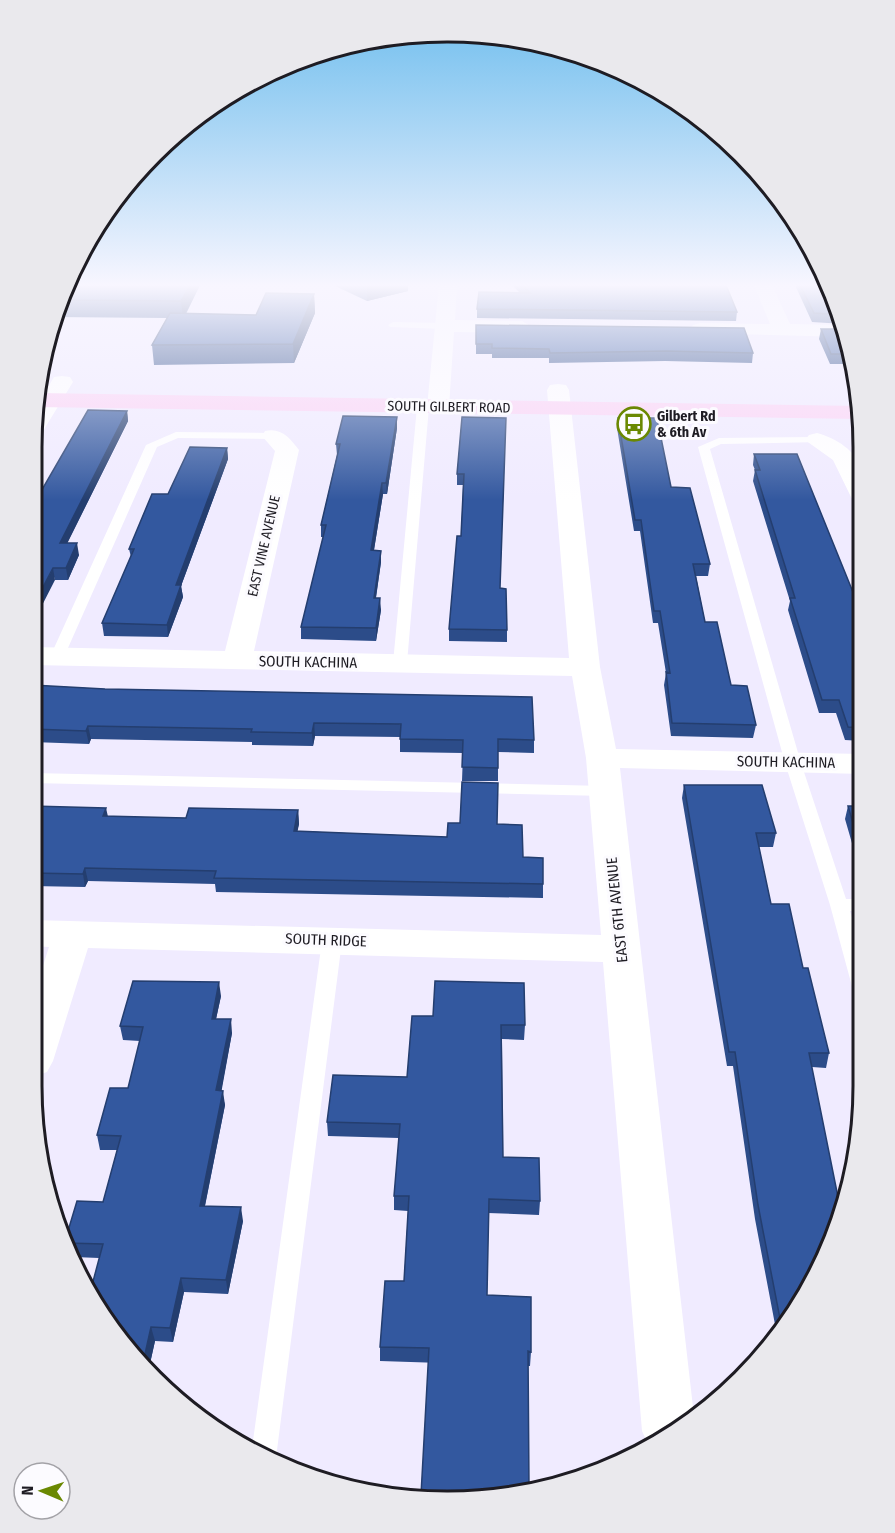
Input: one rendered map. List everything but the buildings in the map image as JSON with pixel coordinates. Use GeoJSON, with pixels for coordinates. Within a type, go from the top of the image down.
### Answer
{"type":"FeatureCollection","features":[{"type":"Feature","properties":{"kind":"main road","name":"SOUTH GILBERT ROAD"},"geometry":{"type":"LineString","coordinates":[[47,391],[434,401],[850,394]]}},
{"type":"Feature","properties":{"kind":"main road","name":"SOUTH GILBERT ROAD"},"geometry":{"type":"LineString","coordinates":[[559,399],[851,413]]}},
{"type":"Feature","properties":{"kind":"street"},"geometry":{"type":"LineString","coordinates":[[434,401],[441,357]]}},
{"type":"Feature","properties":{"kind":"street","name":"EAST 6TH AVENUE"},"geometry":{"type":"LineString","coordinates":[[559,399],[585,667],[603,775],[668,1426]]}},
{"type":"Feature","properties":{"kind":"street","name":"EAST VINE AVENUE"},"geometry":{"type":"LineString","coordinates":[[237,661],[287,450],[273,436]]}},
{"type":"Feature","properties":{"kind":"street"},"geometry":{"type":"LineString","coordinates":[[816,440],[843,456],[853,476]]}},
{"type":"Feature","properties":{"kind":"street","name":"SOUTH KACHINA"},"geometry":{"type":"LineString","coordinates":[[44,657],[585,667]]}},
{"type":"Feature","properties":{"kind":"street","name":"SOUTH KACHINA"},"geometry":{"type":"LineString","coordinates":[[603,775],[793,763],[853,764]]}},
{"type":"Feature","properties":{"kind":"street","name":"SOUTH RIDGE"},"geometry":{"type":"LineString","coordinates":[[42,933],[621,949]]}},
{"type":"Feature","properties":{"kind":"street"},"geometry":{"type":"LineString","coordinates":[[42,1030],[73,933]]}},
{"type":"Feature","properties":{"kind":"lane"},"geometry":{"type":"LineString","coordinates":[[400,663],[434,401]]}},
{"type":"Feature","properties":{"kind":"lane"},"geometry":{"type":"LineString","coordinates":[[44,657],[152,445],[176,435],[273,436]]}},
{"type":"Feature","properties":{"kind":"lane"},"geometry":{"type":"LineString","coordinates":[[816,440],[719,441],[704,447],[793,763],[853,955]]}},
{"type":"Feature","properties":{"kind":"lane"},"geometry":{"type":"LineString","coordinates":[[42,778],[603,775]]}},
{"type":"Feature","properties":{"kind":"lane"},"geometry":{"type":"LineString","coordinates":[[839,905],[853,905]]}},
{"type":"Feature","properties":{"kind":"lane"},"geometry":{"type":"LineString","coordinates":[[266,1448],[332,940]]}},
{"type":"Feature","properties":{"kind":"place","name":"Gilbert Rd & 6th Av"},"geometry":{"type":"Point","coordinates":[634,424]}}]}
